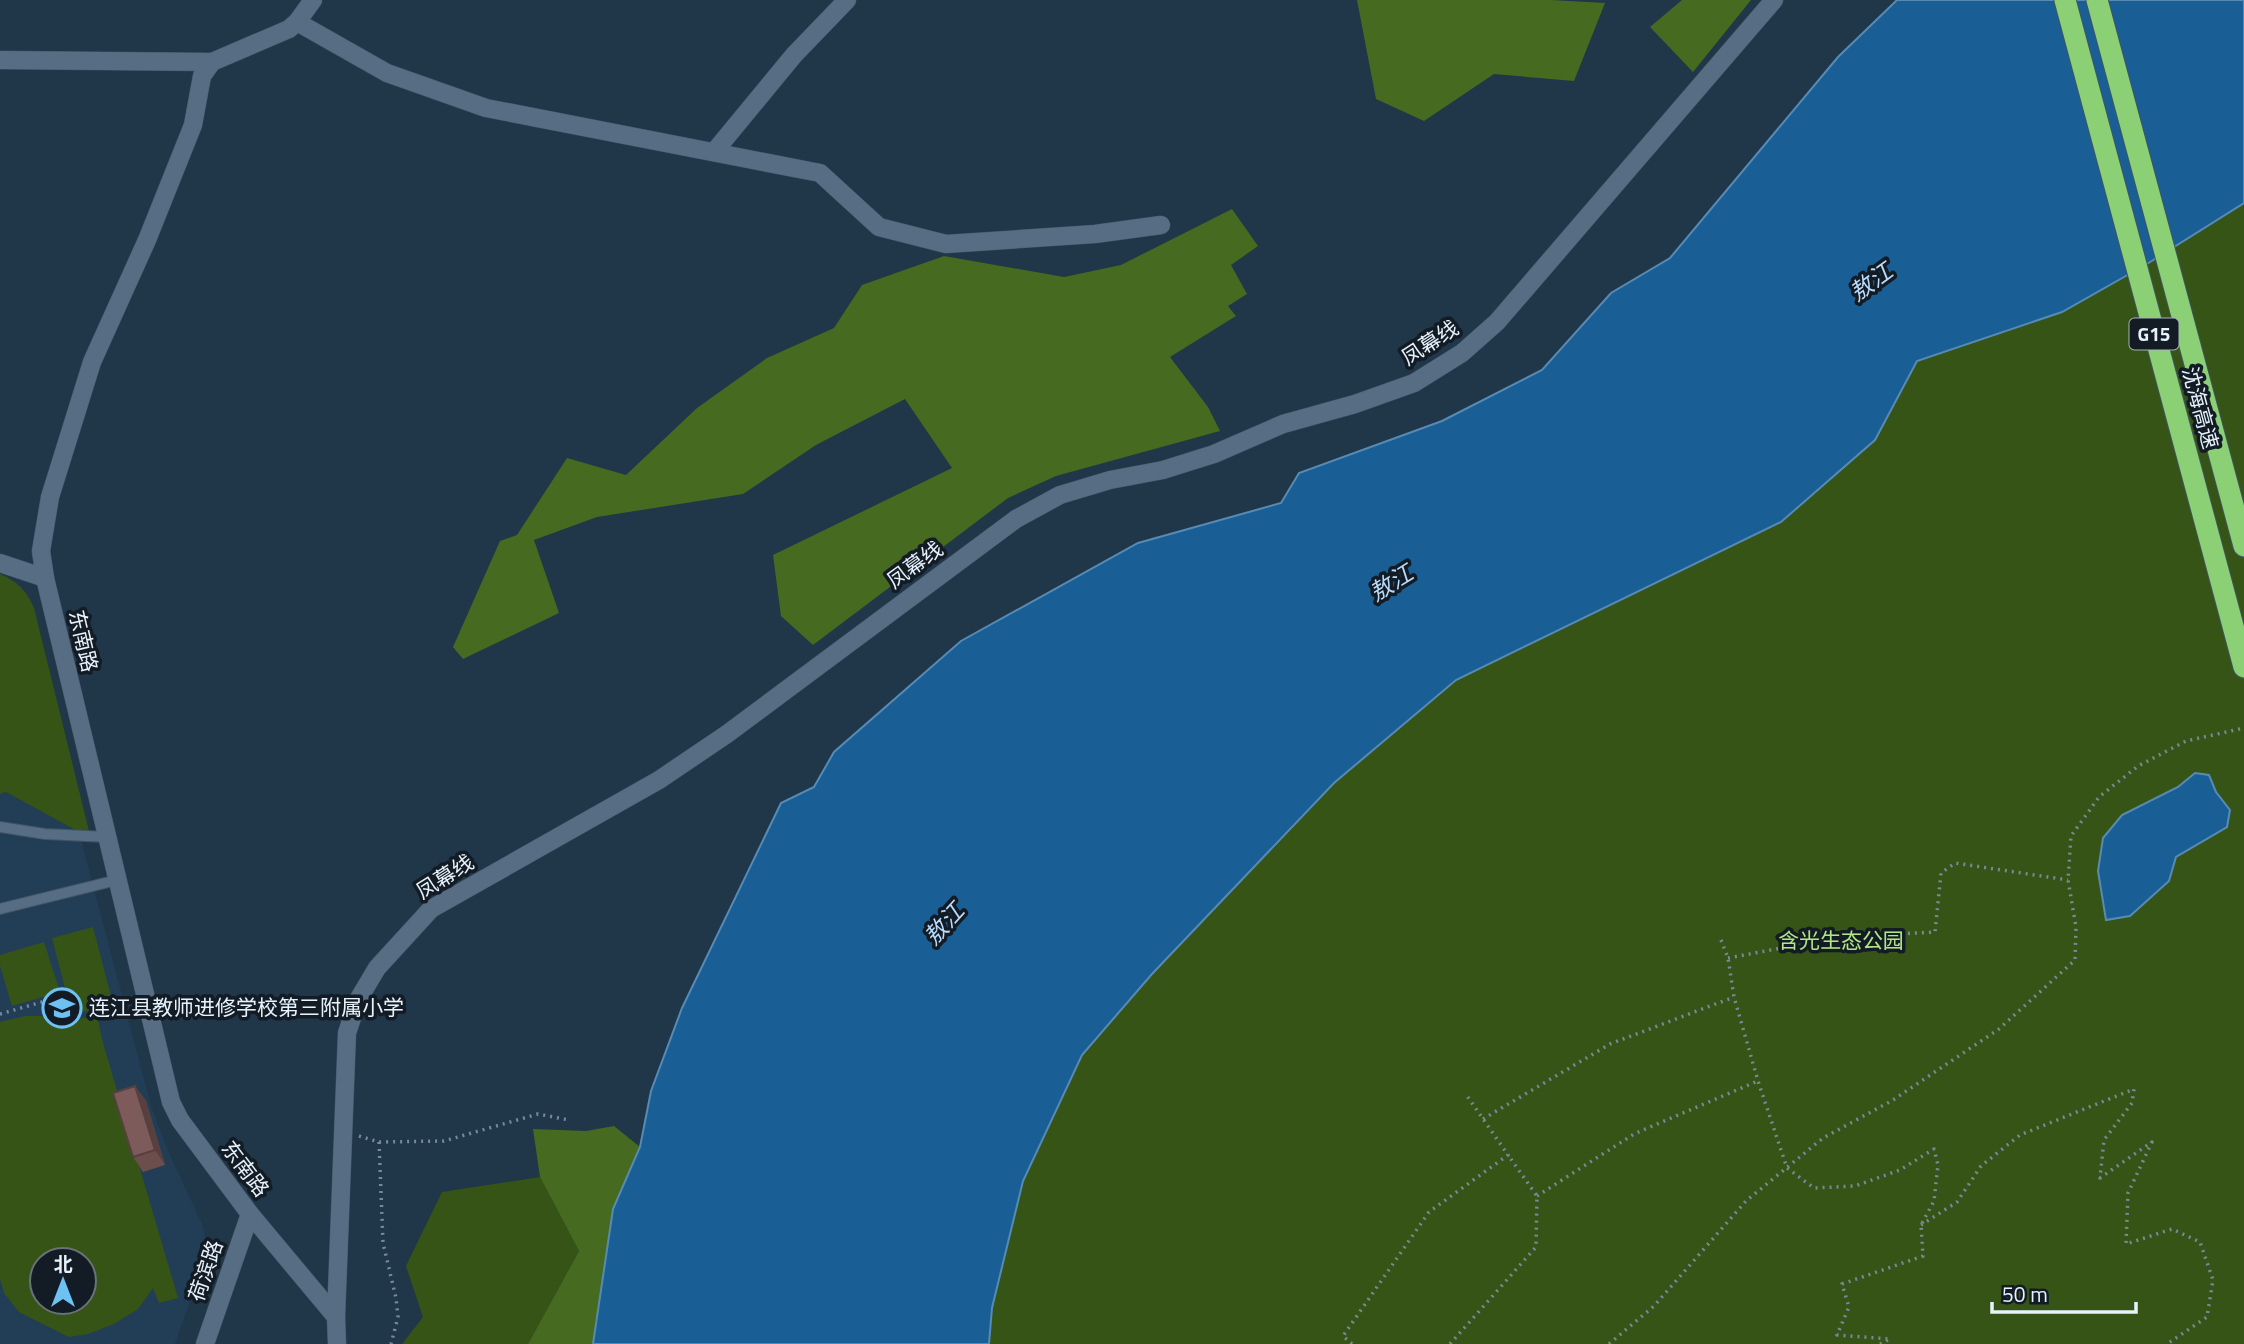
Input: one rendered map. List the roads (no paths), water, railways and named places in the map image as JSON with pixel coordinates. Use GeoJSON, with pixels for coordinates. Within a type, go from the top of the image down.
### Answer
{"type":"FeatureCollection","features":[{"type":"Feature","properties":{"kind":"highway","name":"沈海高速"},"geometry":{"type":"LineString","coordinates":[[2065,0],[2244,667]]}},
{"type":"Feature","properties":{"kind":"highway","name":"沈海高速"},"geometry":{"type":"LineString","coordinates":[[2097,0],[2244,546]]}},
{"type":"Feature","properties":{"kind":"street"},"geometry":{"type":"LineString","coordinates":[[0,60],[212,62],[281,34],[297,22],[313,0]]}},
{"type":"Feature","properties":{"kind":"street"},"geometry":{"type":"LineString","coordinates":[[714,152],[794,55],[847,0]]}},
{"type":"Feature","properties":{"kind":"street","name":"凤幕线"},"geometry":{"type":"LineString","coordinates":[[337,1344],[347,1033],[358,1000],[377,968],[430,909],[659,780],[727,734],[1016,519],[1060,495],[1110,480],[1163,470],[1214,454],[1283,424],[1354,404],[1414,383],[1462,353],[1497,321],[1774,0]]}},
{"type":"Feature","properties":{"kind":"street"},"geometry":{"type":"LineString","coordinates":[[297,22],[387,73],[486,108],[820,173],[879,227],[946,244],[1095,234],[1161,225]]}},
{"type":"Feature","properties":{"kind":"street","name":"东南路"},"geometry":{"type":"LineString","coordinates":[[212,62],[202,76],[193,125],[89,374],[48,507],[41,551],[45,578],[172,1102],[180,1120],[250,1214],[336,1317]]}},
{"type":"Feature","properties":{"kind":"street"},"geometry":{"type":"LineString","coordinates":[[0,563],[45,578]]}},
{"type":"Feature","properties":{"kind":"street","name":"荷滨路"},"geometry":{"type":"LineString","coordinates":[[205,1344],[250,1214]]}},
{"type":"Feature","properties":{"kind":"lane"},"geometry":{"type":"LineString","coordinates":[[0,827],[45,834],[107,837]]}},
{"type":"Feature","properties":{"kind":"lane"},"geometry":{"type":"LineString","coordinates":[[0,909],[117,880]]}},
{"type":"Feature","properties":{"kind":"water","name":"敖江"},"geometry":{"type":"Polygon","coordinates":[[[1897,0],[2244,0],[2244,203],[2147,264],[2062,312],[1917,361],[1875,440],[1781,522],[1456,680],[1334,783],[1152,974],[1082,1055],[1023,1181],[992,1308],[989,1344],[593,1344],[613,1209],[640,1147],[651,1091],[682,1008],[781,803],[814,787],[834,752],[961,641],[1138,543],[1281,503],[1299,473],[1442,421],[1542,370],[1611,293],[1670,258],[1838,57],[1897,0]]]}},
{"type":"Feature","properties":{"kind":"water"},"geometry":{"type":"Polygon","coordinates":[[[2195,773],[2209,775],[2216,792],[2230,810],[2227,827],[2176,857],[2169,881],[2130,916],[2106,920],[2098,871],[2103,838],[2122,815],[2178,787],[2195,773]]]}},
{"type":"Feature","properties":{"kind":"place","name":"连江县教师进修学校第三附属小学"},"geometry":{"type":"Point","coordinates":[62,1008]}},
{"type":"Feature","properties":{"kind":"park label","name":"含光生态公园"},"geometry":{"type":"Point","coordinates":[1841,941]}}]}
